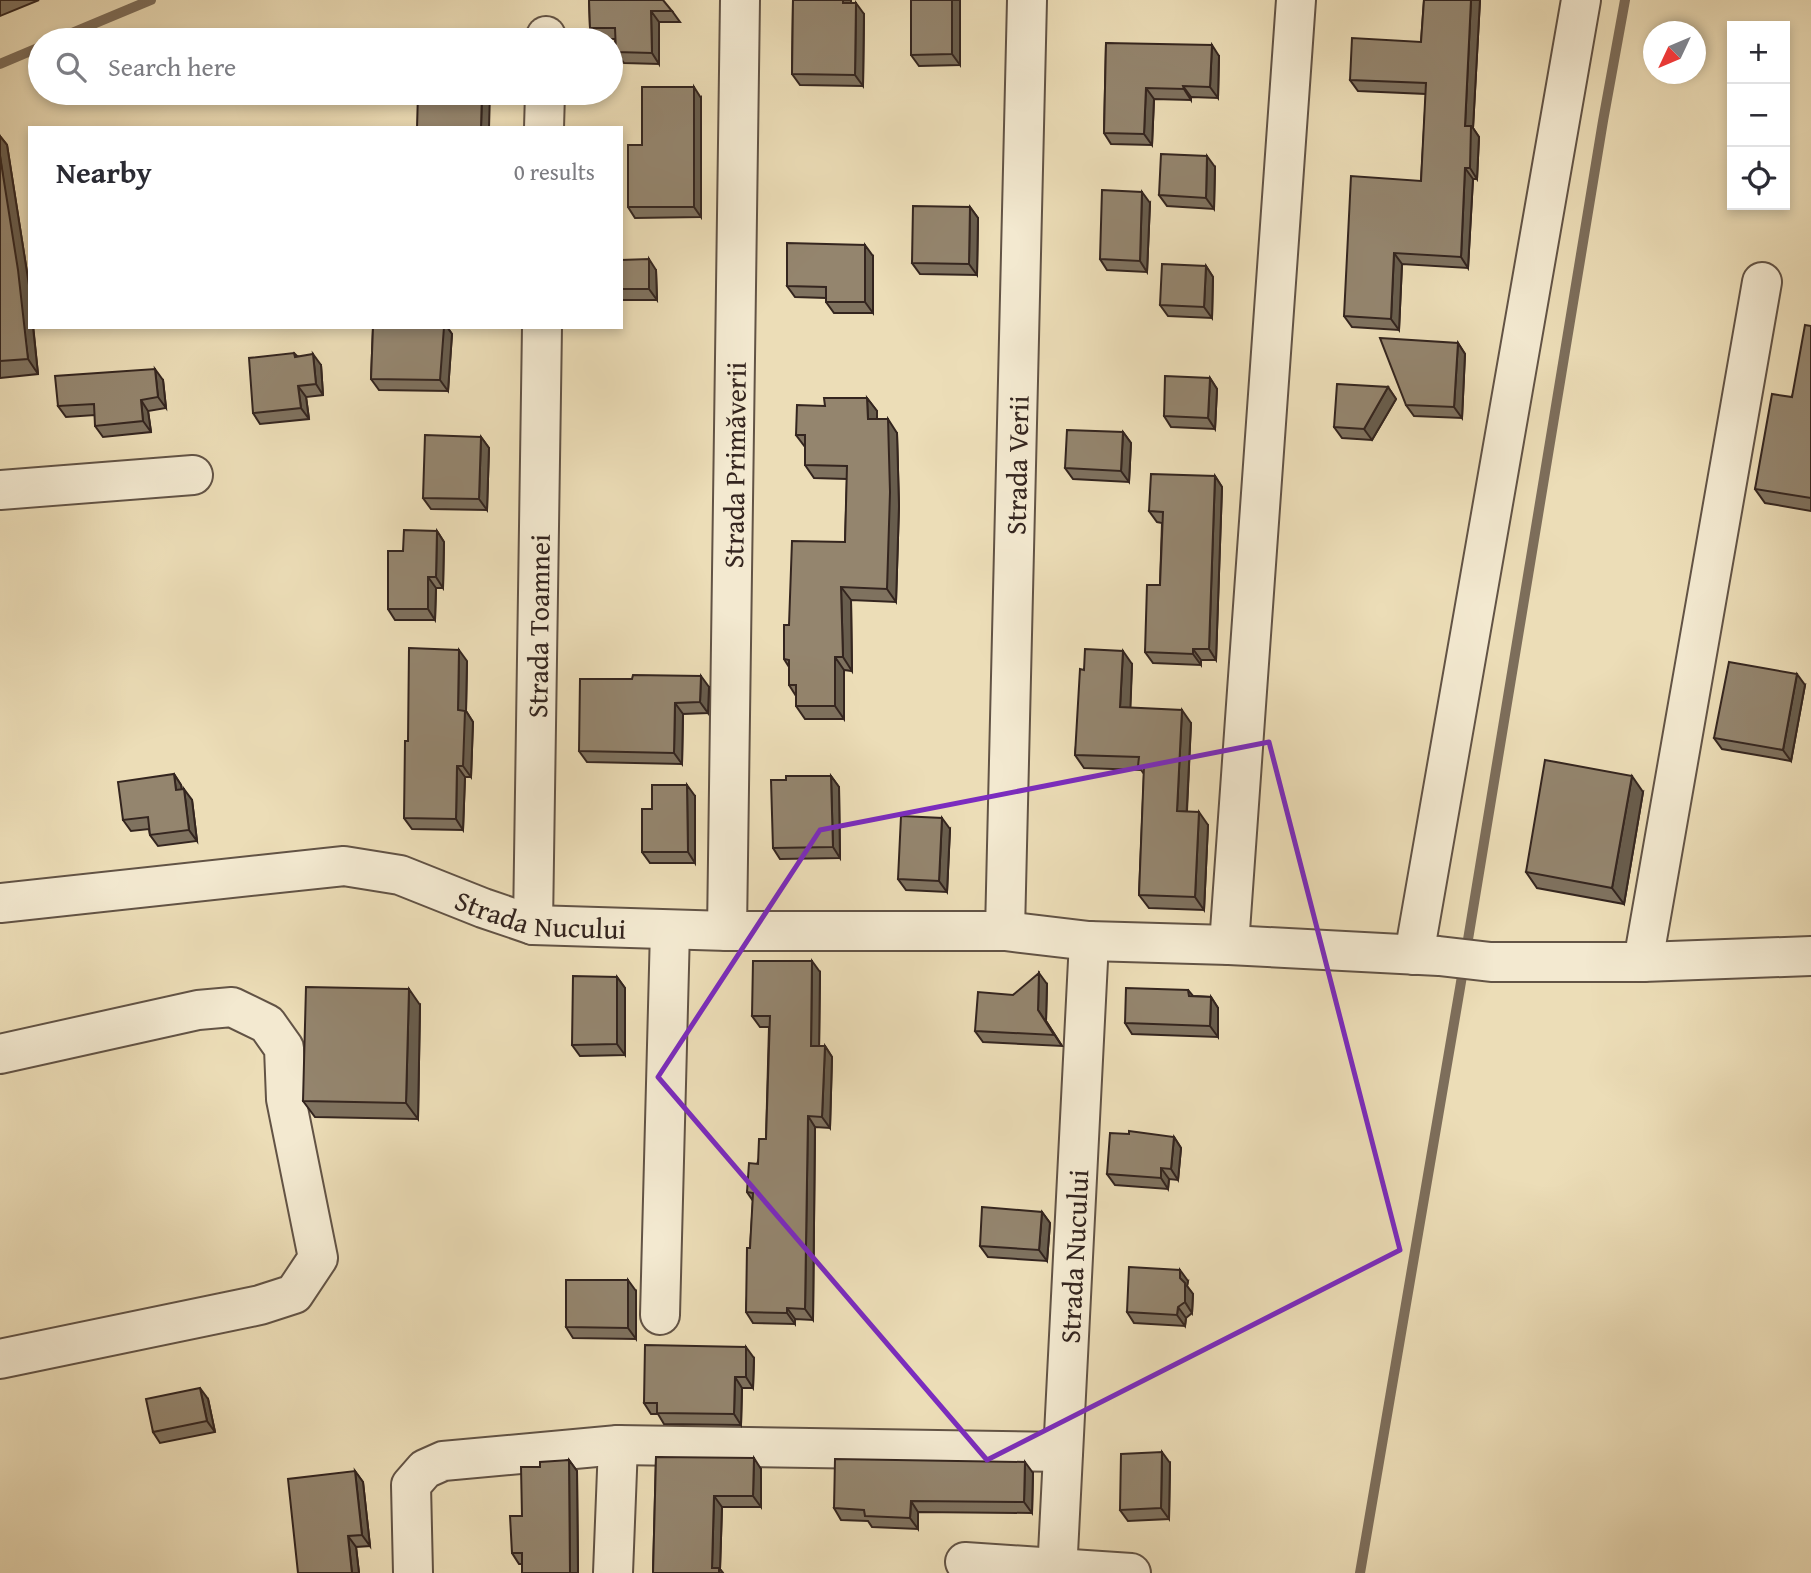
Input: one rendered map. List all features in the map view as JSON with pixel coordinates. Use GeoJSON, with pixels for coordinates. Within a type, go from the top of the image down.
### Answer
{"type":"FeatureCollection","features":[{"type":"Feature","properties":{"kind":"street","name":"Strada Primăverii"},"geometry":{"type":"LineString","coordinates":[[727,931],[740,0]]}},
{"type":"Feature","properties":{"kind":"street","name":"Strada Verii"},"geometry":{"type":"LineString","coordinates":[[1005,931],[1027,0]]}},
{"type":"Feature","properties":{"kind":"street"},"geometry":{"type":"LineString","coordinates":[[1229,945],[1296,0]]}},
{"type":"Feature","properties":{"kind":"street"},"geometry":{"type":"LineString","coordinates":[[1427,956],[1581,0]]}},
{"type":"Feature","properties":{"kind":"street"},"geometry":{"type":"LineString","coordinates":[[544,126],[545,105]]}},
{"type":"Feature","properties":{"kind":"street"},"geometry":{"type":"LineString","coordinates":[[1643,962],[1762,282]]}},
{"type":"Feature","properties":{"kind":"street","name":"Strada Toamnei"},"geometry":{"type":"LineString","coordinates":[[533,925],[542,329]]}},
{"type":"Feature","properties":{"kind":"street"},"geometry":{"type":"LineString","coordinates":[[0,490],[193,475]]}},
{"type":"Feature","properties":{"kind":"street","name":"Strada Nucului"},"geometry":{"type":"LineString","coordinates":[[0,903],[344,866],[400,875],[533,925],[727,931],[1005,931],[1089,941],[1229,945],[1491,962],[1643,962],[1811,956]]}},
{"type":"Feature","properties":{"kind":"street"},"geometry":{"type":"LineString","coordinates":[[660,1315],[670,930]]}},
{"type":"Feature","properties":{"kind":"street","name":"Strada Nucului"},"geometry":{"type":"LineString","coordinates":[[1057,1570],[1089,941]]}},
{"type":"Feature","properties":{"kind":"street"},"geometry":{"type":"LineString","coordinates":[[0,1054],[198,1010],[232,1007],[267,1024],[284,1048],[286,1099],[318,1258],[294,1294],[260,1305],[0,1359]]}},
{"type":"Feature","properties":{"kind":"street"},"geometry":{"type":"LineString","coordinates":[[413,1573],[411,1485],[425,1469],[443,1461],[618,1445],[1063,1452]]}},
{"type":"Feature","properties":{"kind":"street"},"geometry":{"type":"LineString","coordinates":[[613,1573],[618,1445]]}},
{"type":"Feature","properties":{"kind":"street"},"geometry":{"type":"LineString","coordinates":[[965,1562],[1131,1573]]}},
{"type":"Feature","properties":{"kind":"highlighted area"},"geometry":{"type":"Polygon","coordinates":[[[1269,742],[1400,1250],[987,1460],[658,1077],[820,830],[1269,742]]]}},
{"type":"Feature","properties":{"kind":"building"},"geometry":{"type":"Polygon","coordinates":[[[589,0],[663,0],[672,11],[651,11],[652,53],[623,52],[623,28],[590,28],[589,0]]]}},
{"type":"Feature","properties":{"kind":"building"},"geometry":{"type":"Polygon","coordinates":[[[793,0],[843,0],[843,3],[856,3],[855,75],[792,74],[793,0]]]}},
{"type":"Feature","properties":{"kind":"building"},"geometry":{"type":"Polygon","coordinates":[[[911,0],[952,0],[952,54],[911,55],[911,0]]]}},
{"type":"Feature","properties":{"kind":"building"},"geometry":{"type":"Polygon","coordinates":[[[1424,0],[1471,0],[1465,126],[1471,126],[1470,168],[1465,168],[1461,257],[1394,253],[1391,319],[1344,316],[1351,176],[1421,181],[1426,83],[1350,80],[1352,38],[1421,42],[1424,0]]]}},
{"type":"Feature","properties":{"kind":"building"},"geometry":{"type":"Polygon","coordinates":[[[1106,43],[1212,45],[1210,87],[1146,88],[1144,134],[1104,133],[1106,43]]]}},
{"type":"Feature","properties":{"kind":"building"},"geometry":{"type":"Polygon","coordinates":[[[642,87],[694,87],[694,207],[628,207],[628,145],[642,145],[642,87]]]}},
{"type":"Feature","properties":{"kind":"building"},"geometry":{"type":"Polygon","coordinates":[[[418,105],[482,105],[481,126],[417,126],[418,105]]]}},
{"type":"Feature","properties":{"kind":"building"},"geometry":{"type":"Polygon","coordinates":[[[1161,154],[1207,156],[1206,198],[1159,195],[1161,154]]]}},
{"type":"Feature","properties":{"kind":"building"},"geometry":{"type":"Polygon","coordinates":[[[0,156],[18,270],[28,359],[0,361],[0,156]]]}},
{"type":"Feature","properties":{"kind":"building"},"geometry":{"type":"Polygon","coordinates":[[[1102,190],[1142,192],[1140,261],[1100,259],[1102,190]]]}},
{"type":"Feature","properties":{"kind":"building"},"geometry":{"type":"Polygon","coordinates":[[[913,206],[970,207],[969,264],[912,263],[913,206]]]}},
{"type":"Feature","properties":{"kind":"building"},"geometry":{"type":"Polygon","coordinates":[[[787,243],[865,245],[865,302],[826,302],[826,287],[787,286],[787,243]]]}},
{"type":"Feature","properties":{"kind":"building"},"geometry":{"type":"Polygon","coordinates":[[[649,259],[649,289],[623,289],[623,260],[649,259]]]}},
{"type":"Feature","properties":{"kind":"building"},"geometry":{"type":"Polygon","coordinates":[[[1162,264],[1206,266],[1204,307],[1160,305],[1162,264]]]}},
{"type":"Feature","properties":{"kind":"building"},"geometry":{"type":"Polygon","coordinates":[[[1805,325],[1811,326],[1811,498],[1755,489],[1772,394],[1792,397],[1805,325]]]}},
{"type":"Feature","properties":{"kind":"building"},"geometry":{"type":"Polygon","coordinates":[[[373,329],[444,329],[440,380],[371,379],[373,329]]]}},
{"type":"Feature","properties":{"kind":"building"},"geometry":{"type":"Polygon","coordinates":[[[1380,338],[1458,343],[1454,407],[1406,405],[1380,338]]]}},
{"type":"Feature","properties":{"kind":"building"},"geometry":{"type":"Polygon","coordinates":[[[294,353],[295,357],[313,354],[316,384],[298,386],[301,408],[253,413],[249,358],[294,353]]]}},
{"type":"Feature","properties":{"kind":"building"},"geometry":{"type":"Polygon","coordinates":[[[155,369],[158,397],[141,400],[143,421],[95,426],[94,404],[58,406],[55,376],[155,369]]]}},
{"type":"Feature","properties":{"kind":"building"},"geometry":{"type":"Polygon","coordinates":[[[1165,376],[1210,378],[1208,418],[1164,416],[1165,376]]]}},
{"type":"Feature","properties":{"kind":"building"},"geometry":{"type":"Polygon","coordinates":[[[1337,384],[1388,387],[1364,429],[1334,427],[1337,384]]]}},
{"type":"Feature","properties":{"kind":"building"},"geometry":{"type":"Polygon","coordinates":[[[824,398],[867,398],[868,419],[888,419],[890,492],[887,589],[841,587],[843,657],[835,657],[835,706],[796,706],[796,685],[789,685],[789,660],[784,659],[784,625],[789,625],[792,541],[845,542],[847,466],[805,465],[805,435],[796,435],[797,405],[825,406],[824,398]]]}},
{"type":"Feature","properties":{"kind":"building"},"geometry":{"type":"Polygon","coordinates":[[[1067,430],[1123,432],[1121,471],[1065,468],[1067,430]]]}},
{"type":"Feature","properties":{"kind":"building"},"geometry":{"type":"Polygon","coordinates":[[[425,435],[481,437],[479,499],[423,498],[425,435]]]}},
{"type":"Feature","properties":{"kind":"building"},"geometry":{"type":"Polygon","coordinates":[[[1151,474],[1215,476],[1209,649],[1193,649],[1193,654],[1145,652],[1147,585],[1160,585],[1163,512],[1149,511],[1151,474]]]}},
{"type":"Feature","properties":{"kind":"building"},"geometry":{"type":"Polygon","coordinates":[[[404,530],[437,531],[436,577],[428,577],[428,609],[388,609],[388,551],[403,551],[404,530]]]}},
{"type":"Feature","properties":{"kind":"building"},"geometry":{"type":"Polygon","coordinates":[[[409,648],[459,650],[458,710],[465,711],[463,766],[457,766],[456,819],[404,818],[409,648]]]}},
{"type":"Feature","properties":{"kind":"building"},"geometry":{"type":"Polygon","coordinates":[[[1085,649],[1123,651],[1120,707],[1182,710],[1177,811],[1199,812],[1195,897],[1139,895],[1144,766],[1138,766],[1139,757],[1075,755],[1080,669],[1084,670],[1085,649]]]}},
{"type":"Feature","properties":{"kind":"building"},"geometry":{"type":"Polygon","coordinates":[[[1729,662],[1797,674],[1783,750],[1714,738],[1729,662]]]}},
{"type":"Feature","properties":{"kind":"building"},"geometry":{"type":"Polygon","coordinates":[[[633,675],[701,676],[700,702],[675,703],[674,753],[579,751],[580,679],[632,679],[633,675]]]}},
{"type":"Feature","properties":{"kind":"building"},"geometry":{"type":"Polygon","coordinates":[[[1545,760],[1632,776],[1612,888],[1526,872],[1545,760]]]}},
{"type":"Feature","properties":{"kind":"building"},"geometry":{"type":"Polygon","coordinates":[[[174,774],[176,790],[184,789],[189,830],[150,835],[148,817],[123,820],[118,782],[174,774]]]}},
{"type":"Feature","properties":{"kind":"building"},"geometry":{"type":"Polygon","coordinates":[[[786,776],[831,776],[833,847],[773,848],[771,780],[786,780],[786,776]]]}},
{"type":"Feature","properties":{"kind":"building"},"geometry":{"type":"Polygon","coordinates":[[[652,785],[687,785],[688,852],[642,852],[642,809],[652,809],[652,785]]]}},
{"type":"Feature","properties":{"kind":"building"},"geometry":{"type":"Polygon","coordinates":[[[901,816],[942,818],[939,881],[898,879],[901,816]]]}},
{"type":"Feature","properties":{"kind":"building"},"geometry":{"type":"Polygon","coordinates":[[[753,961],[812,961],[811,1046],[825,1046],[822,1117],[808,1116],[805,1309],[787,1308],[787,1313],[746,1312],[747,1248],[750,1248],[753,1193],[747,1192],[749,1163],[758,1164],[759,1139],[766,1139],[770,1016],[752,1016],[753,961]]]}},
{"type":"Feature","properties":{"kind":"building"},"geometry":{"type":"Polygon","coordinates":[[[1039,973],[1038,1010],[1054,1035],[975,1031],[978,992],[1013,995],[1039,973]]]}},
{"type":"Feature","properties":{"kind":"building"},"geometry":{"type":"Polygon","coordinates":[[[573,976],[617,977],[617,1044],[572,1045],[573,976]]]}},
{"type":"Feature","properties":{"kind":"building"},"geometry":{"type":"Polygon","coordinates":[[[306,987],[409,989],[406,1103],[303,1101],[306,987]]]}},
{"type":"Feature","properties":{"kind":"building"},"geometry":{"type":"Polygon","coordinates":[[[1126,988],[1188,990],[1189,996],[1211,997],[1210,1026],[1125,1023],[1126,988]]]}},
{"type":"Feature","properties":{"kind":"building"},"geometry":{"type":"Polygon","coordinates":[[[1129,1131],[1174,1137],[1171,1169],[1161,1168],[1161,1178],[1107,1174],[1110,1133],[1129,1134],[1129,1131]]]}},
{"type":"Feature","properties":{"kind":"building"},"geometry":{"type":"Polygon","coordinates":[[[982,1207],[1042,1212],[1039,1250],[980,1246],[982,1207]]]}},
{"type":"Feature","properties":{"kind":"building"},"geometry":{"type":"Polygon","coordinates":[[[1129,1267],[1180,1270],[1180,1278],[1185,1283],[1185,1302],[1178,1307],[1177,1315],[1127,1312],[1129,1267]]]}},
{"type":"Feature","properties":{"kind":"building"},"geometry":{"type":"Polygon","coordinates":[[[566,1280],[628,1280],[628,1328],[566,1327],[566,1280]]]}},
{"type":"Feature","properties":{"kind":"building"},"geometry":{"type":"Polygon","coordinates":[[[645,1345],[746,1347],[746,1377],[735,1377],[734,1414],[657,1413],[657,1403],[644,1403],[645,1345]]]}},
{"type":"Feature","properties":{"kind":"building"},"geometry":{"type":"Polygon","coordinates":[[[200,1388],[207,1421],[153,1432],[146,1399],[200,1388]]]}},
{"type":"Feature","properties":{"kind":"building"},"geometry":{"type":"Polygon","coordinates":[[[1162,1452],[1161,1508],[1120,1510],[1121,1454],[1162,1452]]]}},
{"type":"Feature","properties":{"kind":"building"},"geometry":{"type":"Polygon","coordinates":[[[656,1457],[754,1458],[753,1496],[714,1496],[712,1568],[719,1568],[719,1573],[653,1573],[656,1457]]]}},
{"type":"Feature","properties":{"kind":"building"},"geometry":{"type":"Polygon","coordinates":[[[835,1459],[1025,1462],[1024,1502],[911,1501],[910,1518],[865,1516],[864,1510],[834,1508],[835,1459]]]}},
{"type":"Feature","properties":{"kind":"building"},"geometry":{"type":"Polygon","coordinates":[[[569,1460],[570,1573],[522,1573],[522,1553],[512,1553],[510,1516],[522,1516],[521,1467],[540,1467],[540,1462],[569,1460]]]}},
{"type":"Feature","properties":{"kind":"building"},"geometry":{"type":"Polygon","coordinates":[[[355,1471],[362,1535],[348,1536],[352,1573],[298,1573],[288,1479],[355,1471]]]}},
{"type":"Feature","properties":{"kind":"waterway"},"geometry":{"type":"LineString","coordinates":[[84,28],[151,0]]}},
{"type":"Feature","properties":{"kind":"waterway"},"geometry":{"type":"LineString","coordinates":[[1360,1573],[1625,0]]}},
{"type":"Feature","properties":{"kind":"waterway"},"geometry":{"type":"LineString","coordinates":[[0,64],[28,52]]}}]}
